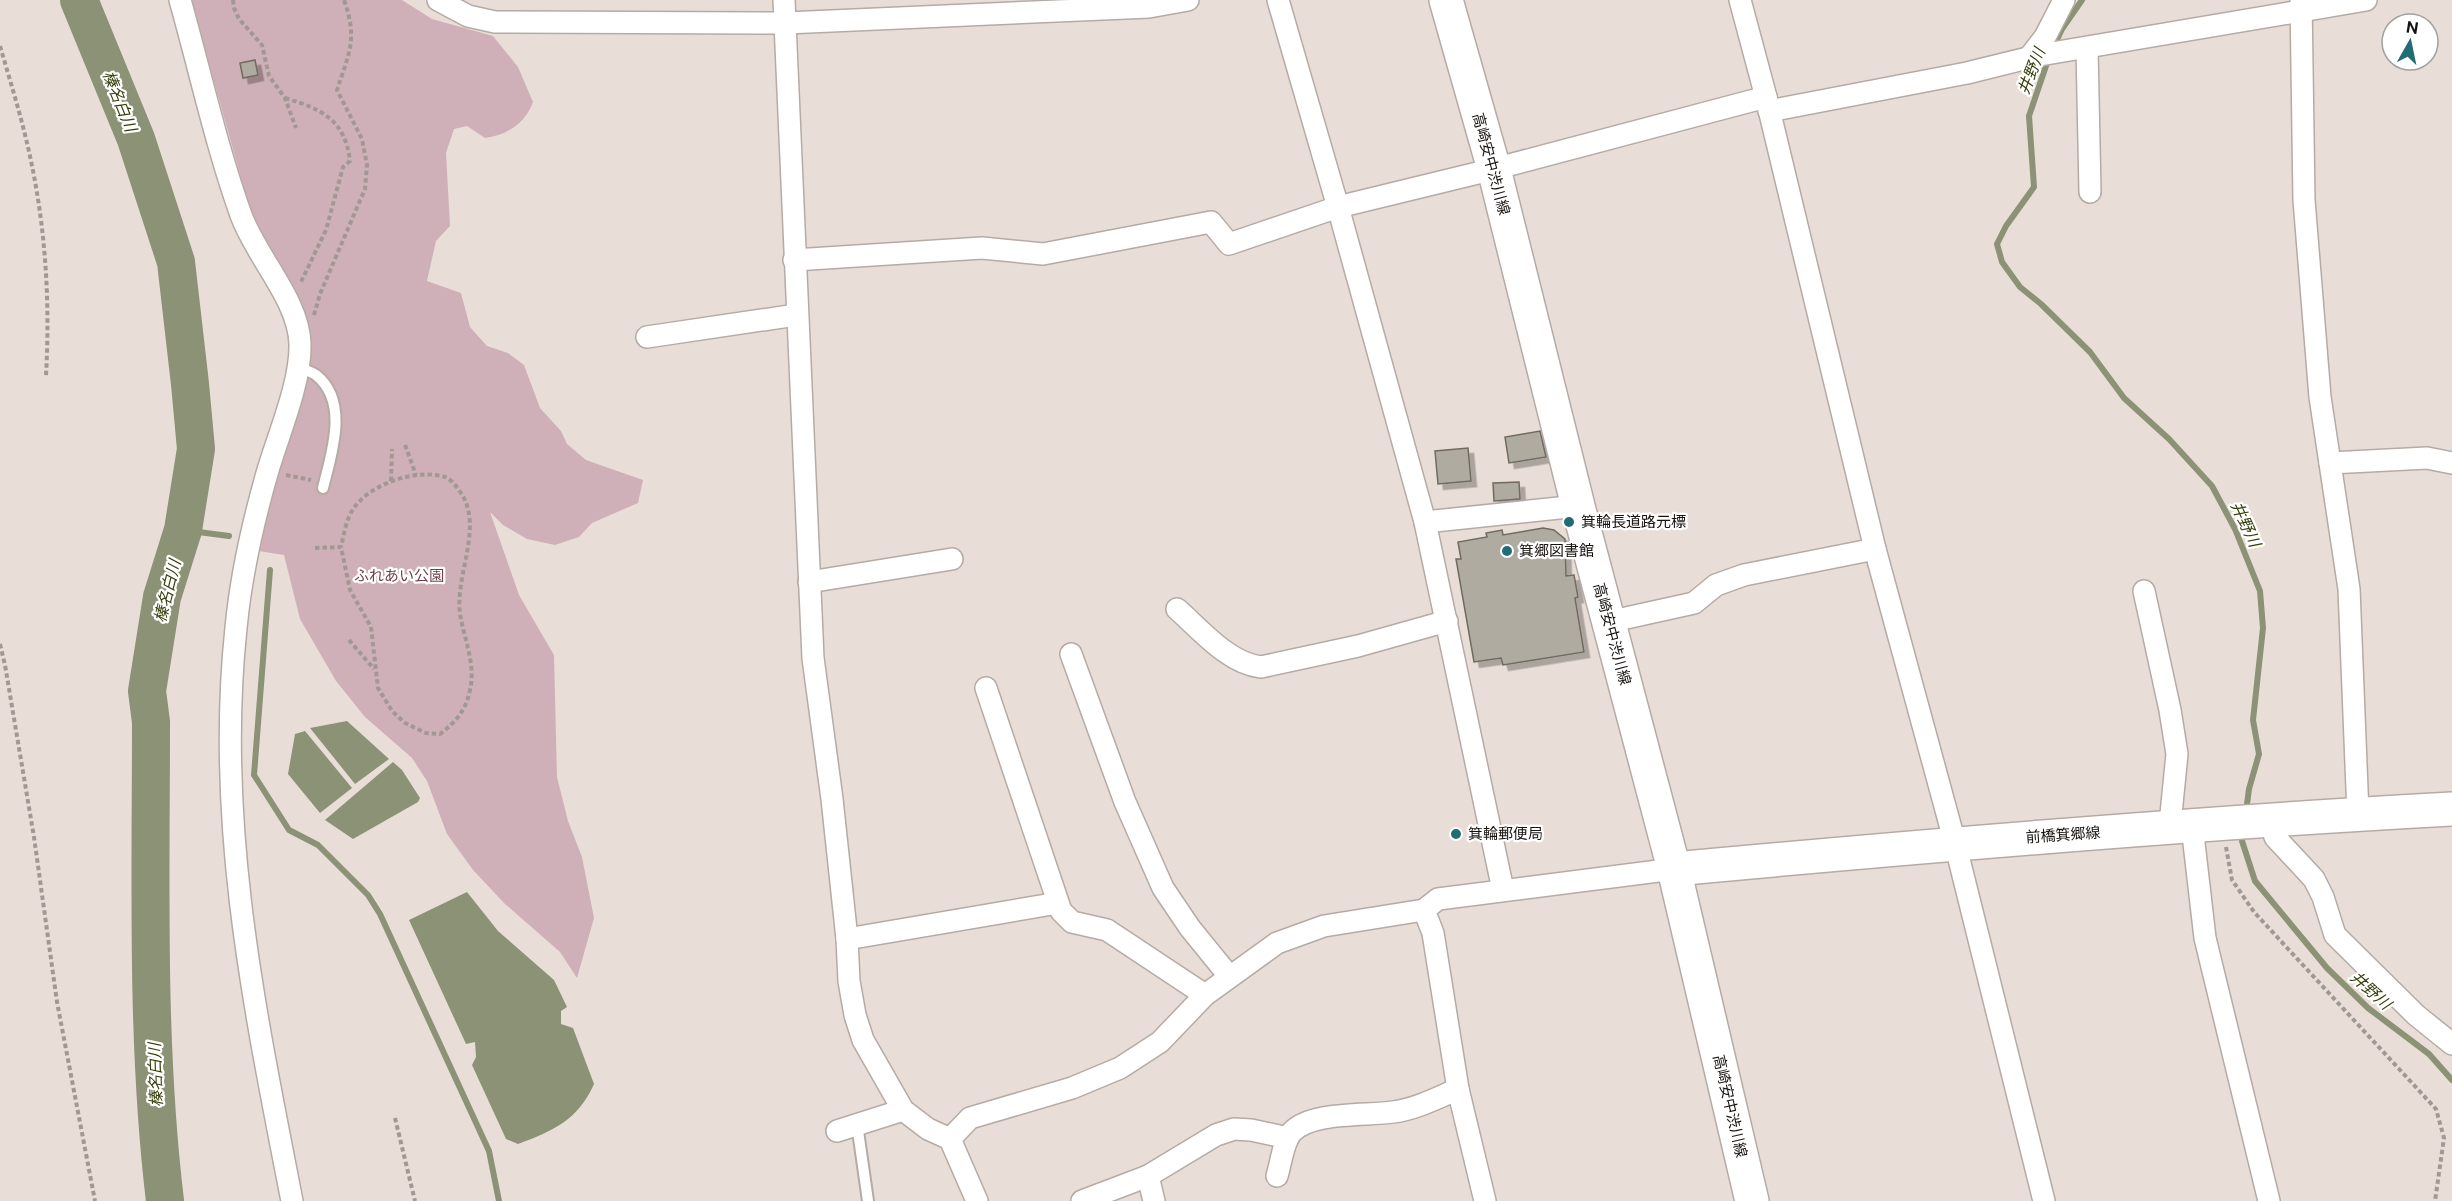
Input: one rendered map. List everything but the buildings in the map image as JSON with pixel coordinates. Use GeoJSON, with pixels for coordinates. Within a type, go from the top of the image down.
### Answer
{"type":"FeatureCollection","features":[{"type":"Feature","properties":{"kind":"main road","name":"高崎安中渋川線"},"geometry":{"type":"LineString","coordinates":[[1446,0],[1494,169],[1578,506],[1674,870],[1752,1201]]}},
{"type":"Feature","properties":{"kind":"main road","name":"前橋箕郷線"},"geometry":{"type":"LineString","coordinates":[[1674,870],[1955,843],[2452,809]]}},
{"type":"Feature","properties":{"kind":"street"},"geometry":{"type":"LineString","coordinates":[[180,0],[242,219],[288,303],[298,333],[299,367],[266,479],[245,564],[236,629],[231,736],[231,825],[242,924],[257,1028],[292,1201]]}},
{"type":"Feature","properties":{"kind":"street"},"geometry":{"type":"LineString","coordinates":[[438,0],[468,16],[495,22],[786,23],[1149,7],[1188,0]]}},
{"type":"Feature","properties":{"kind":"street"},"geometry":{"type":"LineString","coordinates":[[784,0],[796,315],[813,658],[848,939],[849,981],[855,1015],[863,1040],[876,1066],[903,1110],[928,1130],[950,1139],[977,1201]]}},
{"type":"Feature","properties":{"kind":"street"},"geometry":{"type":"LineString","coordinates":[[1278,0],[1425,522],[1503,890]]}},
{"type":"Feature","properties":{"kind":"street"},"geometry":{"type":"LineString","coordinates":[[1740,0],[1768,104],[1875,549],[1955,843],[2044,1201]]}},
{"type":"Feature","properties":{"kind":"street"},"geometry":{"type":"LineString","coordinates":[[2034,57],[2064,0]]}},
{"type":"Feature","properties":{"kind":"street"},"geometry":{"type":"LineString","coordinates":[[794,260],[982,248],[1043,254],[1211,222],[1229,244],[1338,207],[1768,104],[1967,73],[2034,57],[2301,6],[2366,0]]}},
{"type":"Feature","properties":{"kind":"street"},"geometry":{"type":"LineString","coordinates":[[2301,6],[2304,200],[2320,397],[2349,589],[2358,814]]}},
{"type":"Feature","properties":{"kind":"street"},"geometry":{"type":"LineString","coordinates":[[2086,48],[2090,192]]}},
{"type":"Feature","properties":{"kind":"street"},"geometry":{"type":"LineString","coordinates":[[647,337],[796,315]]}},
{"type":"Feature","properties":{"kind":"street"},"geometry":{"type":"LineString","coordinates":[[2330,463],[2427,458],[2452,463]]}},
{"type":"Feature","properties":{"kind":"street"},"geometry":{"type":"LineString","coordinates":[[1425,522],[1578,506]]}},
{"type":"Feature","properties":{"kind":"street"},"geometry":{"type":"LineString","coordinates":[[1608,622],[1694,603],[1716,585],[1744,575],[1875,549]]}},
{"type":"Feature","properties":{"kind":"street"},"geometry":{"type":"LineString","coordinates":[[809,582],[952,559]]}},
{"type":"Feature","properties":{"kind":"street"},"geometry":{"type":"LineString","coordinates":[[2144,591],[2170,710],[2177,754],[2170,814],[2224,823],[2275,837],[2314,879],[2323,897],[2335,934],[2416,1015],[2452,1044]]}},
{"type":"Feature","properties":{"kind":"street"},"geometry":{"type":"LineString","coordinates":[[1177,609],[1236,660],[1248,666],[1261,667],[1358,646],[1447,621]]}},
{"type":"Feature","properties":{"kind":"street"},"geometry":{"type":"LineString","coordinates":[[1071,654],[1125,802],[1163,888],[1190,928],[1229,976]]}},
{"type":"Feature","properties":{"kind":"street"},"geometry":{"type":"LineString","coordinates":[[986,687],[1061,911],[1072,922],[1107,930],[1205,995]]}},
{"type":"Feature","properties":{"kind":"street"},"geometry":{"type":"LineString","coordinates":[[2224,823],[2205,938],[2269,1201]]}},
{"type":"Feature","properties":{"kind":"street"},"geometry":{"type":"LineString","coordinates":[[950,1139],[969,1118],[1072,1088],[1120,1068],[1160,1042],[1205,995],[1277,943],[1324,926],[1424,910],[1438,899],[1674,870]]}},
{"type":"Feature","properties":{"kind":"street"},"geometry":{"type":"LineString","coordinates":[[848,939],[1058,903]]}},
{"type":"Feature","properties":{"kind":"street"},"geometry":{"type":"LineString","coordinates":[[1424,910],[1433,933],[1458,1089],[1485,1201]]}},
{"type":"Feature","properties":{"kind":"street"},"geometry":{"type":"LineString","coordinates":[[1277,1176],[1288,1138],[1293,1131],[1315,1120],[1334,1116],[1394,1112],[1416,1107],[1458,1089]]}},
{"type":"Feature","properties":{"kind":"street"},"geometry":{"type":"LineString","coordinates":[[837,1131],[903,1110]]}},
{"type":"Feature","properties":{"kind":"street"},"geometry":{"type":"LineString","coordinates":[[1082,1201],[1148,1176],[1216,1135],[1234,1129],[1251,1130],[1288,1138]]}},
{"type":"Feature","properties":{"kind":"street"},"geometry":{"type":"LineString","coordinates":[[1148,1176],[1154,1201]]}},
{"type":"Feature","properties":{"kind":"lane"},"geometry":{"type":"LineString","coordinates":[[299,367],[315,375],[328,388],[334,408],[334,445],[323,488]]}},
{"type":"Feature","properties":{"kind":"lane"},"geometry":{"type":"LineString","coordinates":[[857,1125],[868,1201]]}},
{"type":"Feature","properties":{"kind":"path"},"geometry":{"type":"LineString","coordinates":[[233,0],[239,19],[262,45],[269,76],[285,98],[296,128]]}},
{"type":"Feature","properties":{"kind":"path"},"geometry":{"type":"LineString","coordinates":[[298,333],[309,330],[320,294],[365,189],[367,165],[362,139],[337,90],[351,41],[352,22],[344,0]]}},
{"type":"Feature","properties":{"kind":"path"},"geometry":{"type":"LineString","coordinates":[[0,46],[32,161],[42,220],[49,321],[46,376]]}},
{"type":"Feature","properties":{"kind":"path"},"geometry":{"type":"LineString","coordinates":[[285,98],[324,112],[342,130],[350,161],[343,167],[326,230],[307,273],[297,289]]}},
{"type":"Feature","properties":{"kind":"path"},"geometry":{"type":"LineString","coordinates":[[405,445],[417,476]]}},
{"type":"Feature","properties":{"kind":"path"},"geometry":{"type":"LineString","coordinates":[[391,481],[392,449]]}},
{"type":"Feature","properties":{"kind":"path"},"geometry":{"type":"LineString","coordinates":[[417,476],[444,476],[451,480],[463,496],[471,518],[460,613],[469,646],[471,688],[464,710],[453,725],[440,734],[426,733],[405,723],[392,711],[378,688],[371,627],[350,590],[341,547],[354,508],[365,496],[384,483],[417,476]]}},
{"type":"Feature","properties":{"kind":"path"},"geometry":{"type":"LineString","coordinates":[[295,477],[311,480]]}},
{"type":"Feature","properties":{"kind":"path"},"geometry":{"type":"LineString","coordinates":[[315,548],[341,547]]}},
{"type":"Feature","properties":{"kind":"path"},"geometry":{"type":"LineString","coordinates":[[349,640],[375,670]]}},
{"type":"Feature","properties":{"kind":"path"},"geometry":{"type":"LineString","coordinates":[[0,644],[32,825],[57,1002],[95,1201]]}},
{"type":"Feature","properties":{"kind":"path"},"geometry":{"type":"LineString","coordinates":[[2224,823],[2232,880],[2254,912],[2436,1109],[2444,1138],[2435,1201]]}},
{"type":"Feature","properties":{"kind":"path"},"geometry":{"type":"LineString","coordinates":[[395,1118],[415,1201]]}},
{"type":"Feature","properties":{"kind":"green space","name":"ふれあい公園"},"geometry":{"type":"Polygon","coordinates":[[[191,0],[402,0],[432,19],[493,36],[518,67],[533,102],[530,110],[520,122],[501,134],[485,138],[467,126],[454,129],[446,153],[450,226],[436,241],[427,281],[461,293],[470,327],[487,346],[508,353],[524,365],[540,408],[561,431],[567,444],[586,460],[643,480],[638,503],[592,523],[579,537],[555,545],[527,539],[503,525],[490,512],[519,595],[554,655],[557,777],[568,821],[582,857],[594,918],[577,978],[560,952],[505,904],[473,870],[447,834],[427,781],[412,758],[365,717],[336,681],[300,619],[284,555],[253,550],[308,347],[254,224],[191,0]]]}},
{"type":"Feature","properties":{"kind":"shaded area"},"geometry":{"type":"Polygon","coordinates":[[[347,721],[389,759],[355,784],[310,728],[347,721]]]}},
{"type":"Feature","properties":{"kind":"shaded area"},"geometry":{"type":"Polygon","coordinates":[[[305,731],[352,788],[320,813],[288,774],[295,734],[305,731]]]}},
{"type":"Feature","properties":{"kind":"shaded area"},"geometry":{"type":"Polygon","coordinates":[[[393,762],[402,770],[420,798],[418,802],[353,839],[325,820],[393,762]]]}},
{"type":"Feature","properties":{"kind":"shaded area"},"geometry":{"type":"Polygon","coordinates":[[[467,892],[498,931],[554,980],[567,1007],[561,1011],[561,1024],[573,1028],[594,1084],[580,1107],[563,1123],[518,1144],[506,1139],[472,1065],[476,1057],[475,1042],[466,1044],[409,920],[467,892]]]}},
{"type":"Feature","properties":{"kind":"waterway","name":"榛名白川"},"geometry":{"type":"LineString","coordinates":[[79,0],[136,139],[176,262],[196,449],[183,530],[162,597],[147,691],[151,722],[152,1022],[165,1201]]}},
{"type":"Feature","properties":{"kind":"waterway","name":"井野川"},"geometry":{"type":"LineString","coordinates":[[2053,48],[2062,29],[2082,0]]}},
{"type":"Feature","properties":{"kind":"waterway","name":"井野川"},"geometry":{"type":"LineString","coordinates":[[2049,57],[2029,116],[2034,187],[2006,226],[1997,244],[2002,262],[2020,287],[2041,304],[2090,352],[2124,398],[2169,439],[2212,486],[2235,529],[2260,591],[2263,628],[2253,720],[2259,754],[2249,789],[2246,812]]}},
{"type":"Feature","properties":{"kind":"waterway"},"geometry":{"type":"LineString","coordinates":[[183,530],[229,536]]}},
{"type":"Feature","properties":{"kind":"waterway"},"geometry":{"type":"LineString","coordinates":[[270,570],[254,775],[289,830],[318,845],[368,895],[380,914],[489,1151],[499,1201]]}},
{"type":"Feature","properties":{"kind":"waterway","name":"井野川"},"geometry":{"type":"LineString","coordinates":[[2243,831],[2242,841],[2255,881],[2327,968],[2368,1008],[2429,1054],[2452,1080]]}},
{"type":"Feature","properties":{"kind":"place","name":"箕輪長道路元標"},"geometry":{"type":"Point","coordinates":[1569,522]}},
{"type":"Feature","properties":{"kind":"place","name":"箕郷図書館"},"geometry":{"type":"Point","coordinates":[1507,551]}},
{"type":"Feature","properties":{"kind":"place","name":"箕輪郵便局"},"geometry":{"type":"Point","coordinates":[1456,834]}}]}
